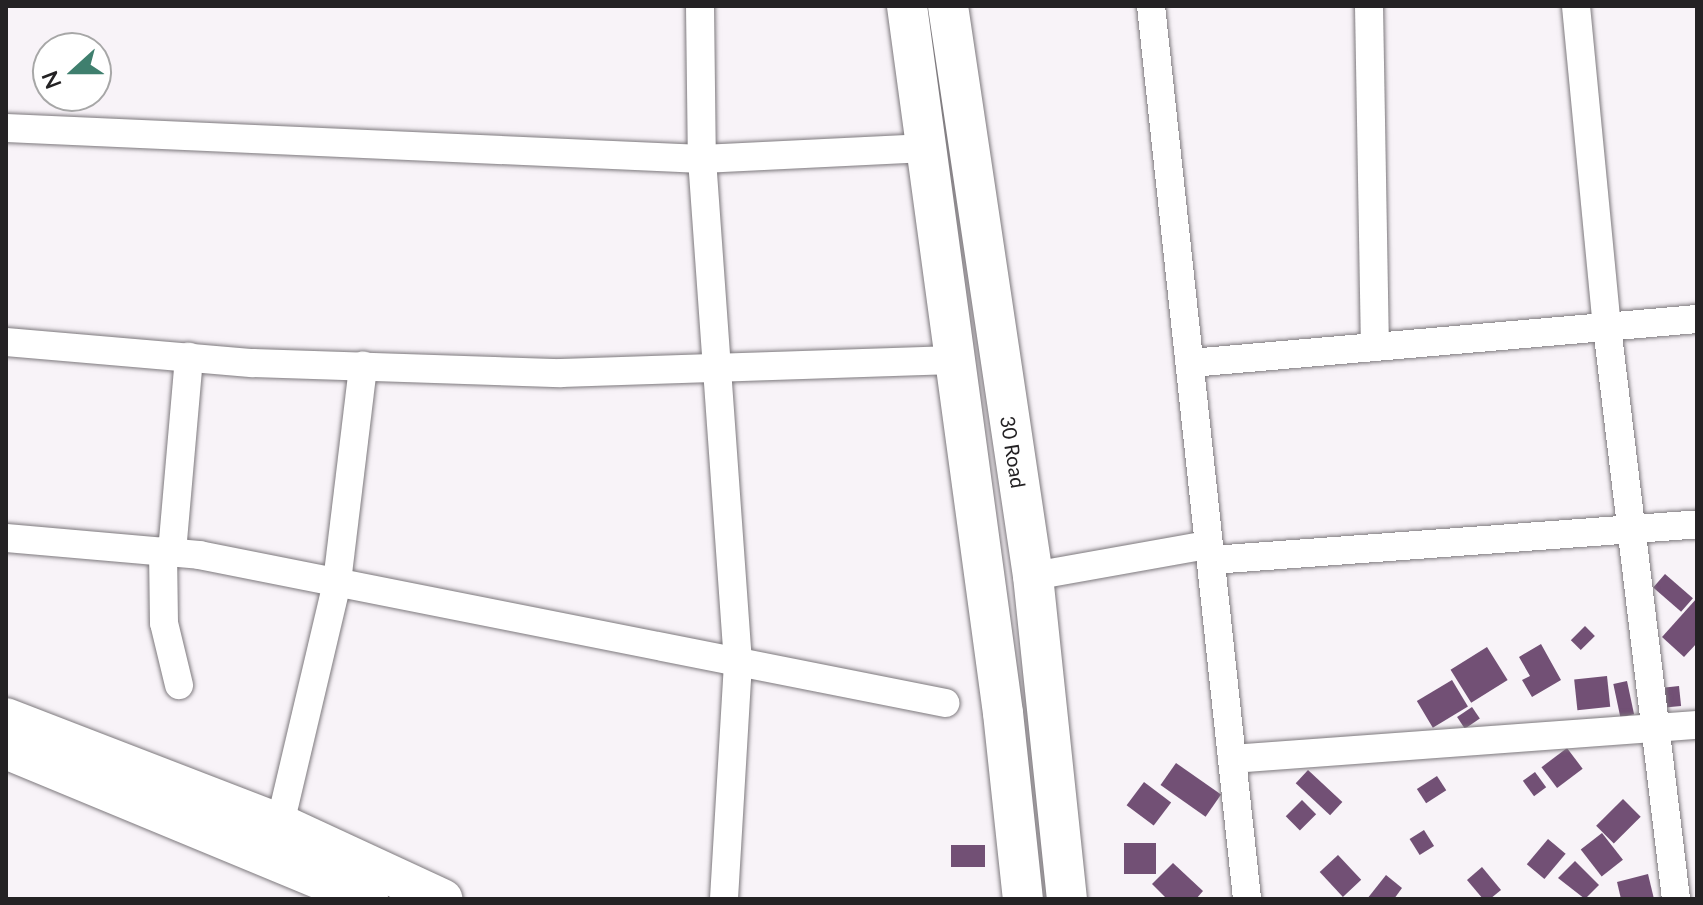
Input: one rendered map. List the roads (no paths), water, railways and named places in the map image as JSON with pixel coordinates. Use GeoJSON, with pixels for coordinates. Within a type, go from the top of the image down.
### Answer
{"type":"FeatureCollection","features":[{"type":"Feature","properties":{"kind":"main road"},"geometry":{"type":"LineString","coordinates":[[907,6],[1003,713],[1023,899]]}},
{"type":"Feature","properties":{"kind":"main road","name":"30 Road"},"geometry":{"type":"LineString","coordinates":[[948,6],[1033,576],[1067,899]]}},
{"type":"Feature","properties":{"kind":"main road"},"geometry":{"type":"LineString","coordinates":[[6,718],[280,824],[442,899]]}},
{"type":"Feature","properties":{"kind":"main road"},"geometry":{"type":"LineString","coordinates":[[6,749],[368,899]]}},
{"type":"Feature","properties":{"kind":"street"},"geometry":{"type":"LineString","coordinates":[[700,6],[702,159],[714,366],[738,663],[724,899]]}},
{"type":"Feature","properties":{"kind":"street"},"geometry":{"type":"LineString","coordinates":[[1151,6],[1247,899]]}},
{"type":"Feature","properties":{"kind":"street"},"geometry":{"type":"LineString","coordinates":[[1369,6],[1375,347]]}},
{"type":"Feature","properties":{"kind":"street"},"geometry":{"type":"LineString","coordinates":[[1576,6],[1607,327],[1676,899]]}},
{"type":"Feature","properties":{"kind":"street"},"geometry":{"type":"LineString","coordinates":[[6,128],[702,159],[927,148]]}},
{"type":"Feature","properties":{"kind":"street"},"geometry":{"type":"LineString","coordinates":[[1191,363],[1697,319]]}},
{"type":"Feature","properties":{"kind":"street"},"geometry":{"type":"LineString","coordinates":[[6,342],[189,357],[561,373],[954,360]]}},
{"type":"Feature","properties":{"kind":"street"},"geometry":{"type":"LineString","coordinates":[[179,685],[164,623],[168,552],[189,357]]}},
{"type":"Feature","properties":{"kind":"street"},"geometry":{"type":"LineString","coordinates":[[280,824],[337,582],[363,366]]}},
{"type":"Feature","properties":{"kind":"street"},"geometry":{"type":"LineString","coordinates":[[1033,576],[1209,553],[1697,524]]}},
{"type":"Feature","properties":{"kind":"street"},"geometry":{"type":"LineString","coordinates":[[6,538],[168,552],[337,582],[945,703]]}},
{"type":"Feature","properties":{"kind":"street"},"geometry":{"type":"LineString","coordinates":[[1232,759],[1697,725]]}}]}
